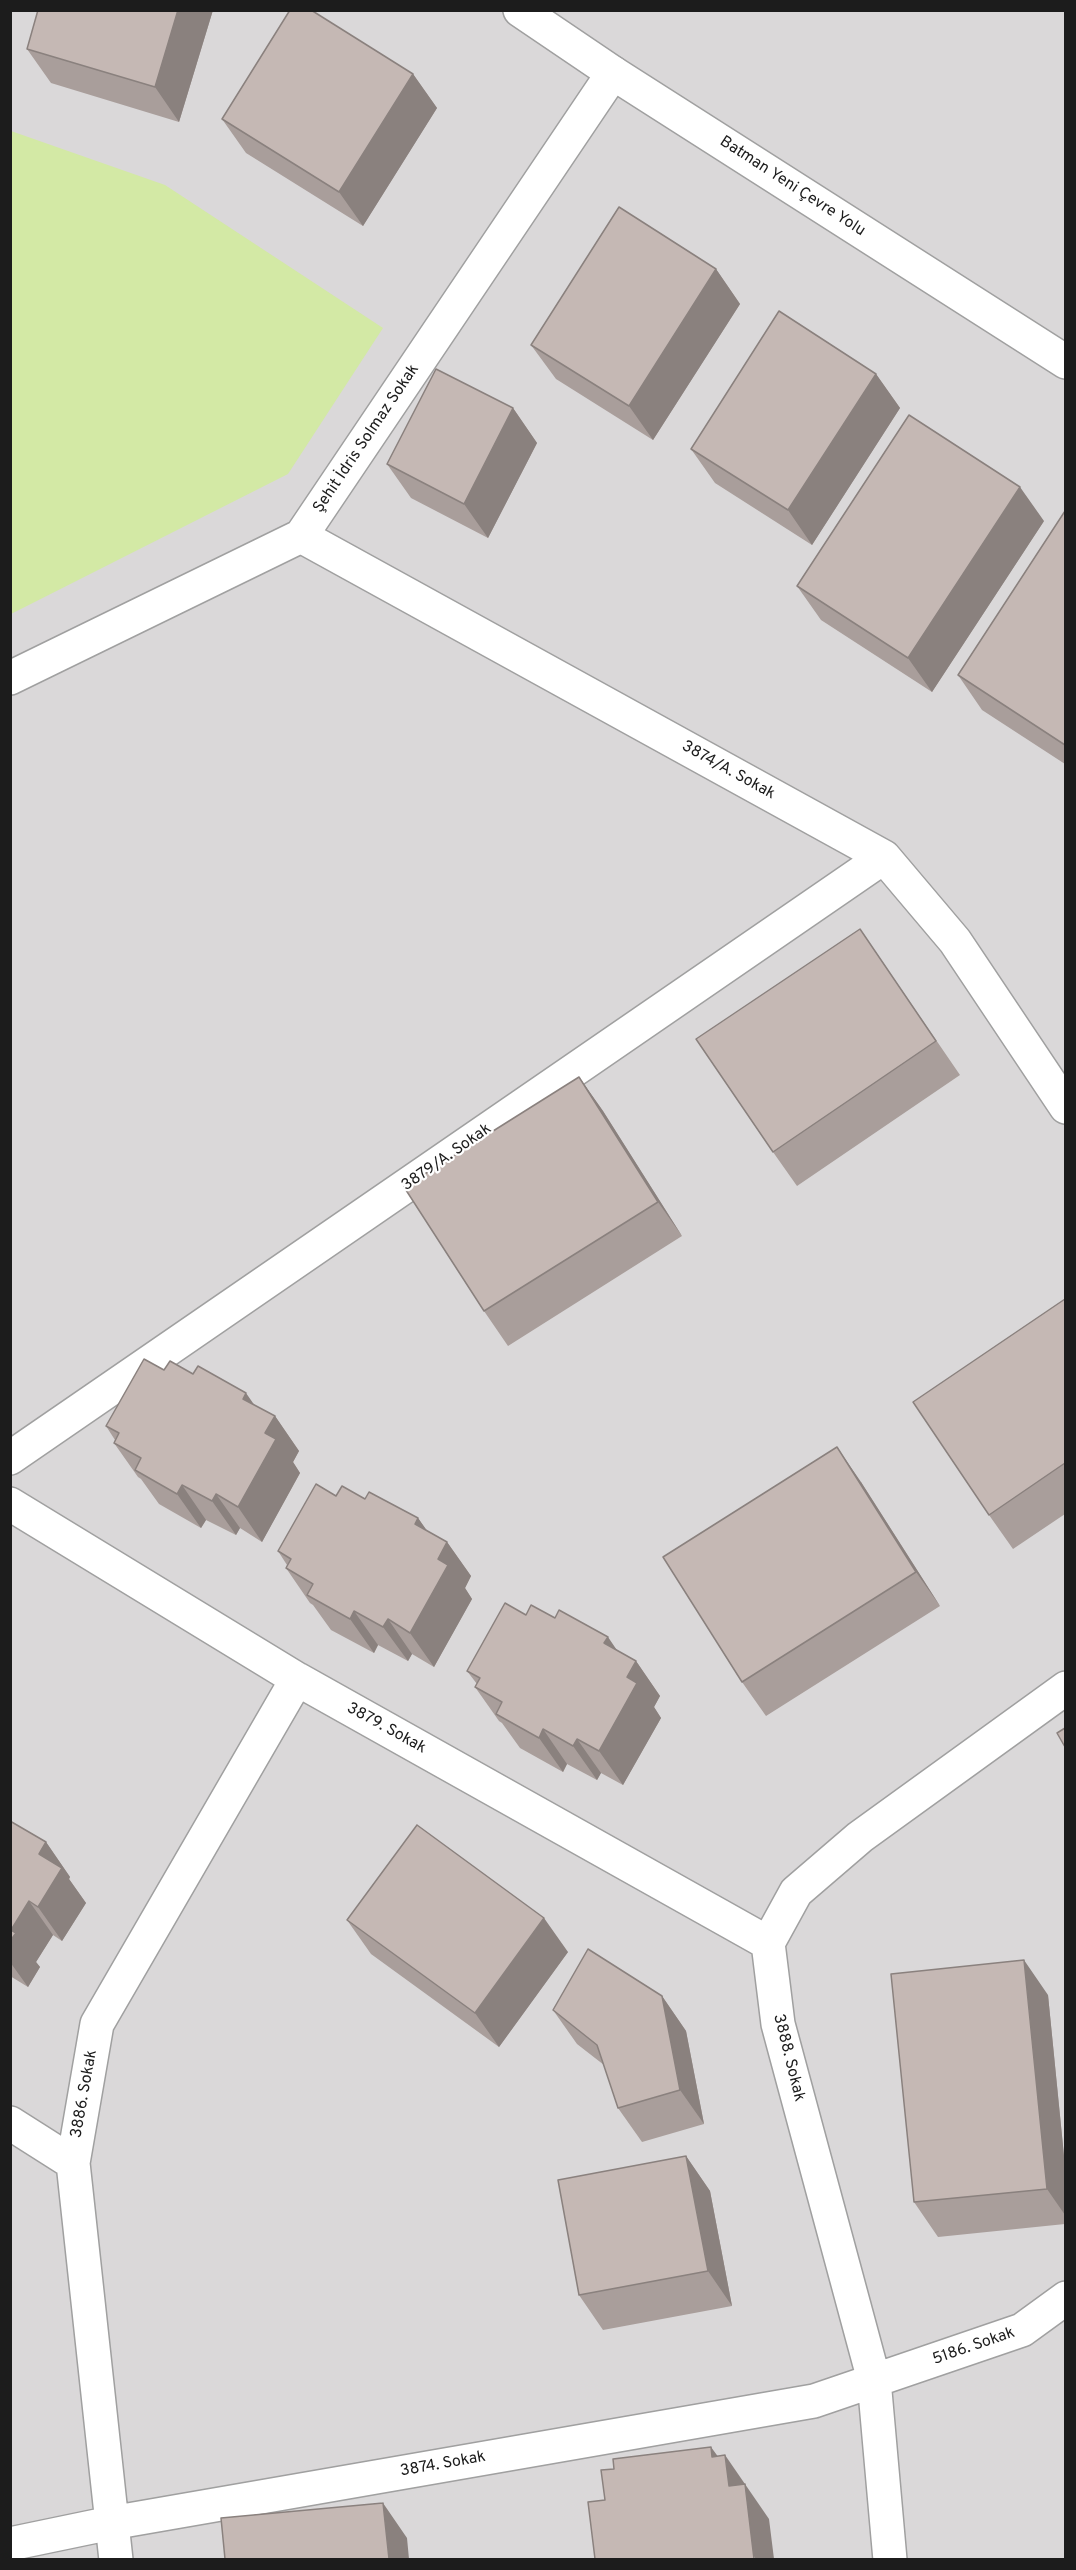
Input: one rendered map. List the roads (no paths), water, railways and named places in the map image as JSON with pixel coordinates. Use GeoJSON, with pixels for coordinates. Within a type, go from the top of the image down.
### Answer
{"type":"FeatureCollection","features":[{"type":"Feature","properties":{"kind":"street","name":"Batman Yeni Çevre Yolu"},"geometry":{"type":"LineString","coordinates":[[520,10],[613,73],[1065,362]]}},
{"type":"Feature","properties":{"kind":"street","name":"Şehit İdris Solmaz Sokak"},"geometry":{"type":"LineString","coordinates":[[302,536],[613,73]]}},
{"type":"Feature","properties":{"kind":"street"},"geometry":{"type":"LineString","coordinates":[[10,678],[302,536]]}},
{"type":"Feature","properties":{"kind":"street","name":"3874/A. Sokak"},"geometry":{"type":"LineString","coordinates":[[302,536],[884,857],[955,941],[998,1001],[1065,1107]]}},
{"type":"Feature","properties":{"kind":"street","name":"3879/A. Sokak"},"geometry":{"type":"LineString","coordinates":[[10,1458],[884,857]]}},
{"type":"Feature","properties":{"kind":"street","name":"3879. Sokak"},"geometry":{"type":"LineString","coordinates":[[10,1504],[297,1679],[768,1942]]}},
{"type":"Feature","properties":{"kind":"street","name":"3886. Sokak"},"geometry":{"type":"LineString","coordinates":[[116,2559],[73,2163],[97,2024],[297,1679]]}},
{"type":"Feature","properties":{"kind":"street"},"geometry":{"type":"LineString","coordinates":[[768,1942],[796,1892],[860,1837],[1065,1688]]}},
{"type":"Feature","properties":{"kind":"street","name":"3888. Sokak"},"geometry":{"type":"LineString","coordinates":[[768,1942],[777,2024],[874,2380],[890,2559]]}},
{"type":"Feature","properties":{"kind":"street"},"geometry":{"type":"LineString","coordinates":[[10,2123],[73,2163]]}},
{"type":"Feature","properties":{"kind":"street","name":"5186. Sokak"},"geometry":{"type":"LineString","coordinates":[[874,2380],[1022,2330],[1065,2298]]}},
{"type":"Feature","properties":{"kind":"street","name":"3874. Sokak"},"geometry":{"type":"LineString","coordinates":[[10,2544],[111,2523],[814,2401],[874,2380]]}}]}
